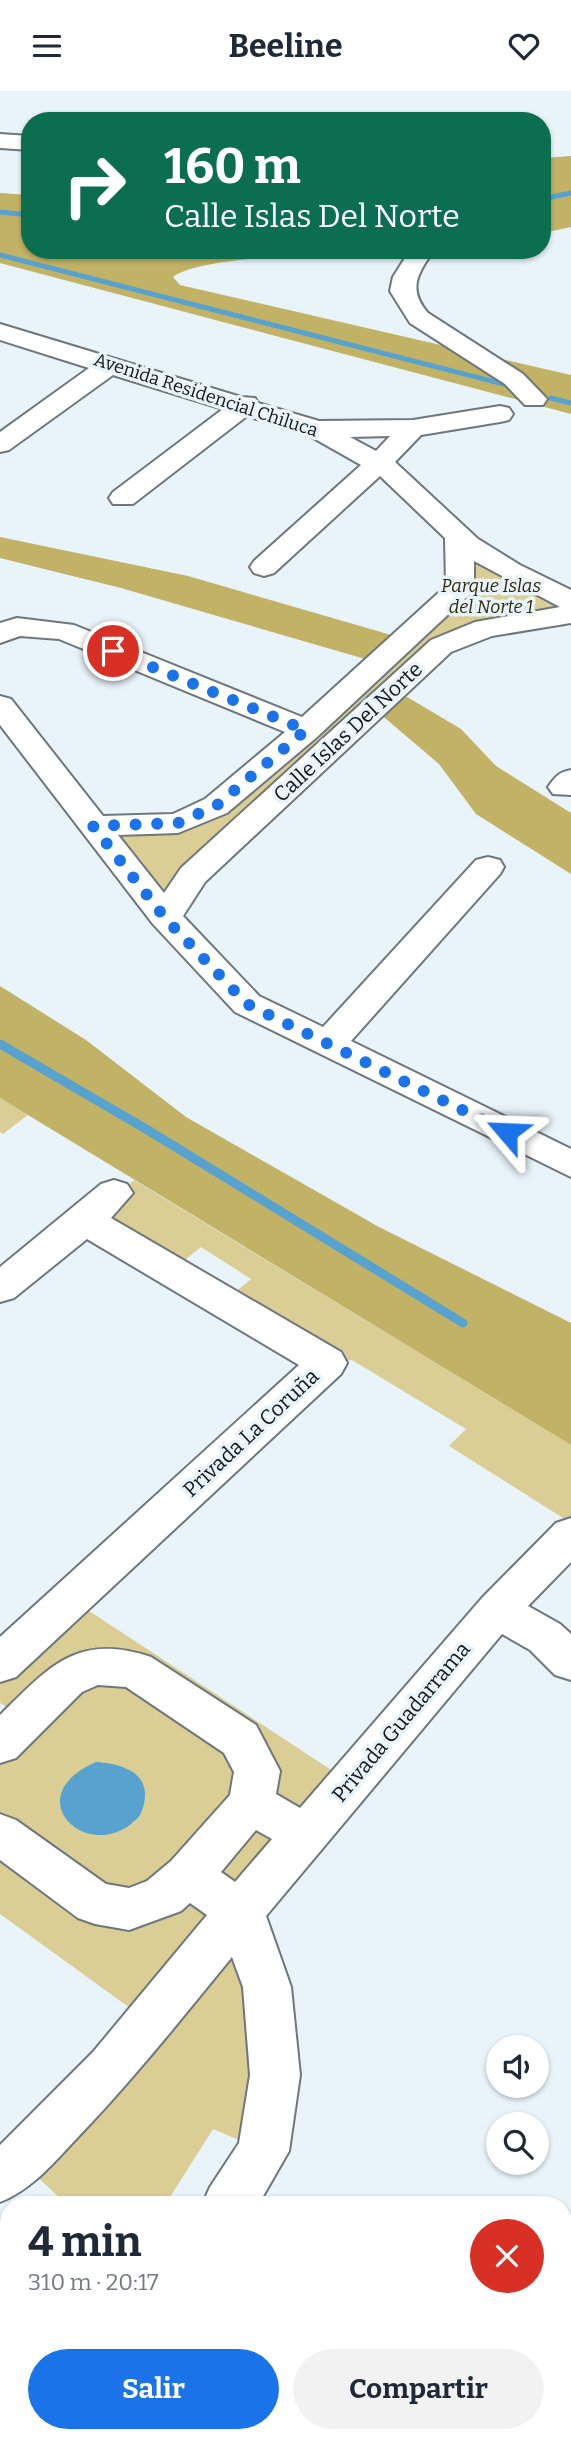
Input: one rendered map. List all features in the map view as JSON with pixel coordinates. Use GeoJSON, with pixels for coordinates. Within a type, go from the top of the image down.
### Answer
{"type":"FeatureCollection","features":[{"type":"Feature","properties":{"kind":"street"},"geometry":{"type":"LineString","coordinates":[[0,141],[21,142]]}},
{"type":"Feature","properties":{"kind":"street"},"geometry":{"type":"LineString","coordinates":[[416,259],[404,275],[400,288],[407,305],[419,318],[514,379],[534,399]]}},
{"type":"Feature","properties":{"kind":"street","name":"Avenida Residencial Chiluca"},"geometry":{"type":"LineString","coordinates":[[0,332],[246,404],[317,429],[379,463],[459,537],[510,571],[571,601]]}},
{"type":"Feature","properties":{"kind":"street"},"geometry":{"type":"LineString","coordinates":[[0,343],[32,342]]}},
{"type":"Feature","properties":{"kind":"street"},"geometry":{"type":"LineString","coordinates":[[0,444],[111,364]]}},
{"type":"Feature","properties":{"kind":"street"},"geometry":{"type":"LineString","coordinates":[[123,498],[246,404]]}},
{"type":"Feature","properties":{"kind":"street"},"geometry":{"type":"LineString","coordinates":[[317,429],[413,428],[500,414]]}},
{"type":"Feature","properties":{"kind":"street"},"geometry":{"type":"LineString","coordinates":[[264,567],[379,463],[413,428]]}},
{"type":"Feature","properties":{"kind":"street","name":"Calle Islas Del Norte"},"geometry":{"type":"LineString","coordinates":[[93,826],[178,823],[216,806],[306,730],[460,588],[459,537]]}},
{"type":"Feature","properties":{"kind":"street","name":"Calle Islas Del Norte"},"geometry":{"type":"LineString","coordinates":[[165,918],[193,875],[392,688],[441,646],[485,628],[571,614]]}},
{"type":"Feature","properties":{"kind":"street"},"geometry":{"type":"LineString","coordinates":[[0,634],[17,627],[65,631],[306,730]]}},
{"type":"Feature","properties":{"kind":"street"},"geometry":{"type":"LineString","coordinates":[[0,705],[165,918],[247,1004],[327,1045],[564,1149]]}},
{"type":"Feature","properties":{"kind":"street"},"geometry":{"type":"LineString","coordinates":[[327,1045],[488,867]]}},
{"type":"Feature","properties":{"kind":"street","name":"Privada La Coruña"},"geometry":{"type":"LineString","coordinates":[[0,1288],[99,1207],[327,1363],[0,1664]]}},
{"type":"Feature","properties":{"kind":"street","name":"Privada Guadarrama"},"geometry":{"type":"LineString","coordinates":[[0,2177],[20,2161],[111,2068],[240,1910],[497,1610],[571,1535]]}},
{"type":"Feature","properties":{"kind":"street"},"geometry":{"type":"LineString","coordinates":[[497,1610],[545,1637],[571,1662]]}},
{"type":"Feature","properties":{"kind":"street"},"geometry":{"type":"LineString","coordinates":[[0,1834],[95,1903],[130,1909],[164,1896],[188,1876],[251,1803],[257,1771],[240,1739],[135,1670],[94,1666],[66,1679],[8,1722]]}},
{"type":"Feature","properties":{"kind":"street"},"geometry":{"type":"LineString","coordinates":[[251,1803],[306,1835]]}},
{"type":"Feature","properties":{"kind":"street"},"geometry":{"type":"LineString","coordinates":[[188,1876],[240,1910],[267,1987],[275,2075],[263,2151],[234,2196]]}},
{"type":"Feature","properties":{"kind":"green space","name":"Parque Islas del Norte 1"},"geometry":{"type":"Polygon","coordinates":[[[459,537],[571,614],[441,646],[165,917],[93,826],[178,823],[460,588],[459,537]]]}},
{"type":"Feature","properties":{"kind":"green space"},"geometry":{"type":"Polygon","coordinates":[[[0,1098],[28,1115],[3,1134],[0,1132],[0,1098]]]}},
{"type":"Feature","properties":{"kind":"green space"},"geometry":{"type":"Polygon","coordinates":[[[134,1180],[571,1445],[571,1523],[449,1446],[466,1429],[352,1360],[329,1363],[223,1302],[251,1279],[201,1247],[171,1271],[87,1220],[134,1180]]]}},
{"type":"Feature","properties":{"kind":"green space"},"geometry":{"type":"Polygon","coordinates":[[[71,1599],[348,1781],[305,1833],[256,1772],[187,1877],[239,1911],[148,2021],[0,1914],[0,1836],[129,1908],[0,1833],[0,1745],[23,1718],[0,1703],[0,1640],[71,1599]]]}},
{"type":"Feature","properties":{"kind":"green space"},"geometry":{"type":"Polygon","coordinates":[[[252,1805],[304,1835],[240,1910],[190,1876],[252,1805]]]}},
{"type":"Feature","properties":{"kind":"green space"},"geometry":{"type":"Polygon","coordinates":[[[239,1917],[260,2149],[213,2129],[171,2196],[58,2196],[23,2163],[239,1917]]]}},
{"type":"Feature","properties":{"kind":"shaded area"},"geometry":{"type":"Polygon","coordinates":[[[571,156],[571,227],[551,231],[551,157],[571,156]]]}},
{"type":"Feature","properties":{"kind":"shaded area"},"geometry":{"type":"Polygon","coordinates":[[[0,193],[21,194],[21,259],[247,259],[189,269],[173,277],[180,285],[571,375],[571,414],[0,263],[0,193]]]}},
{"type":"Feature","properties":{"kind":"shaded area"},"geometry":{"type":"Polygon","coordinates":[[[0,537],[188,576],[405,639],[379,663],[121,588],[0,558],[0,537]]]}},
{"type":"Feature","properties":{"kind":"shaded area"},"geometry":{"type":"Polygon","coordinates":[[[392,688],[461,729],[496,766],[571,813],[571,874],[476,814],[439,764],[372,707],[392,688]]]}},
{"type":"Feature","properties":{"kind":"shaded area"},"geometry":{"type":"Polygon","coordinates":[[[0,986],[86,1040],[186,1117],[379,1227],[571,1323],[571,1445],[0,1098],[0,986]]]}},
{"type":"Feature","properties":{"kind":"water"},"geometry":{"type":"Polygon","coordinates":[[[96,1762],[128,1769],[136,1774],[142,1781],[145,1800],[141,1813],[131,1824],[113,1833],[95,1835],[79,1830],[67,1820],[60,1806],[62,1791],[73,1776],[96,1762]]]}},
{"type":"Feature","properties":{"kind":"waterway"},"geometry":{"type":"LineString","coordinates":[[551,197],[571,193]]}},
{"type":"Feature","properties":{"kind":"waterway"},"geometry":{"type":"LineString","coordinates":[[0,212],[21,214]]}},
{"type":"Feature","properties":{"kind":"waterway"},"geometry":{"type":"LineString","coordinates":[[0,255],[511,386]]}},
{"type":"Feature","properties":{"kind":"waterway"},"geometry":{"type":"LineString","coordinates":[[551,398],[571,403]]}},
{"type":"Feature","properties":{"kind":"waterway"},"geometry":{"type":"LineString","coordinates":[[0,1044],[146,1129],[463,1323]]}},
{"type":"Feature","properties":{"kind":"route"},"geometry":{"type":"LineString","coordinates":[[113,651],[306,730],[216,806],[178,823],[93,826],[165,918],[247,1004],[374,1069],[507,1132]]}}]}
